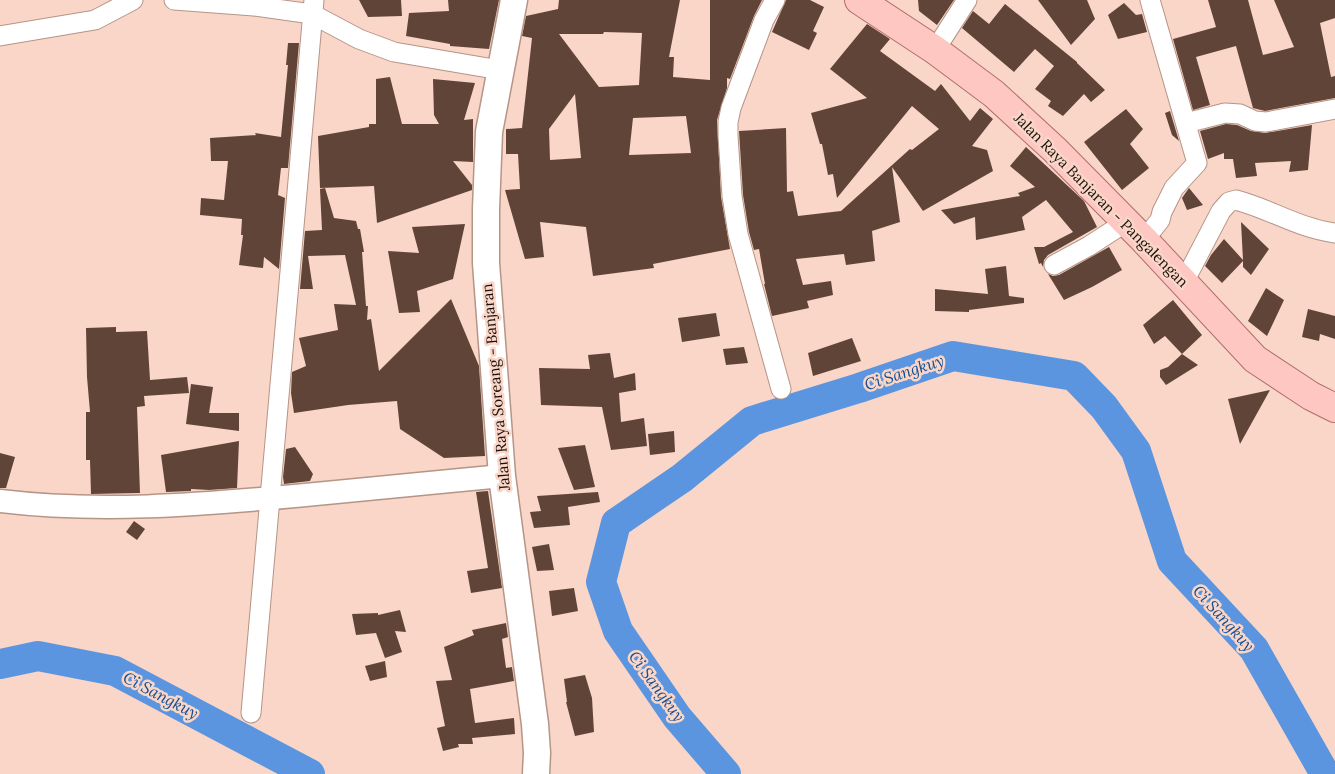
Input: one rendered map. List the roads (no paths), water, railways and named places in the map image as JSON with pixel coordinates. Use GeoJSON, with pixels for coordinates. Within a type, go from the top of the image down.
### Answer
{"type":"FeatureCollection","features":[{"type":"Feature","properties":{"kind":"main road","name":"Jalan Raya Soreang - Banjaran"},"geometry":{"type":"LineString","coordinates":[[514,0],[489,132],[486,263],[502,476],[535,724],[536,774]]}},
{"type":"Feature","properties":{"kind":"main road","name":"Jalan Raya Banjaran - Pangalengan"},"geometry":{"type":"LineString","coordinates":[[859,0],[935,50],[994,94],[1055,150],[1182,280],[1255,359],[1311,396],[1335,408]]}},
{"type":"Feature","properties":{"kind":"street"},"geometry":{"type":"LineString","coordinates":[[0,36],[81,24],[94,20],[109,6],[133,0]]}},
{"type":"Feature","properties":{"kind":"street"},"geometry":{"type":"LineString","coordinates":[[174,0],[254,6],[313,7],[360,39],[394,52],[500,70]]}},
{"type":"Feature","properties":{"kind":"street"},"geometry":{"type":"LineString","coordinates":[[775,0],[764,20],[731,108],[728,136],[732,196],[738,234],[781,389]]}},
{"type":"Feature","properties":{"kind":"street"},"geometry":{"type":"LineString","coordinates":[[935,50],[967,0]]}},
{"type":"Feature","properties":{"kind":"street"},"geometry":{"type":"LineString","coordinates":[[1054,265],[1089,246],[1144,241],[1160,220],[1174,188],[1197,163],[1150,0]]}},
{"type":"Feature","properties":{"kind":"street"},"geometry":{"type":"LineString","coordinates":[[251,713],[313,7]]}},
{"type":"Feature","properties":{"kind":"street"},"geometry":{"type":"LineString","coordinates":[[1186,123],[1225,113],[1240,114],[1254,121],[1266,122],[1335,109]]}},
{"type":"Feature","properties":{"kind":"street"},"geometry":{"type":"LineString","coordinates":[[1182,280],[1221,211],[1229,202],[1236,200],[1290,221],[1335,233]]}},
{"type":"Feature","properties":{"kind":"street"},"geometry":{"type":"LineString","coordinates":[[0,501],[81,508],[171,506],[270,499],[502,476]]}},
{"type":"Feature","properties":{"kind":"waterway","name":"Ci Sangkuy"},"geometry":{"type":"LineString","coordinates":[[726,774],[677,717],[618,631],[601,582],[616,523],[682,478],[752,421],[859,388],[953,356],[1074,376],[1104,407],[1136,451],[1172,561],[1254,649],[1325,774]]}},
{"type":"Feature","properties":{"kind":"waterway","name":"Ci Sangkuy"},"geometry":{"type":"LineString","coordinates":[[0,664],[38,656],[115,671],[310,774]]}}]}
